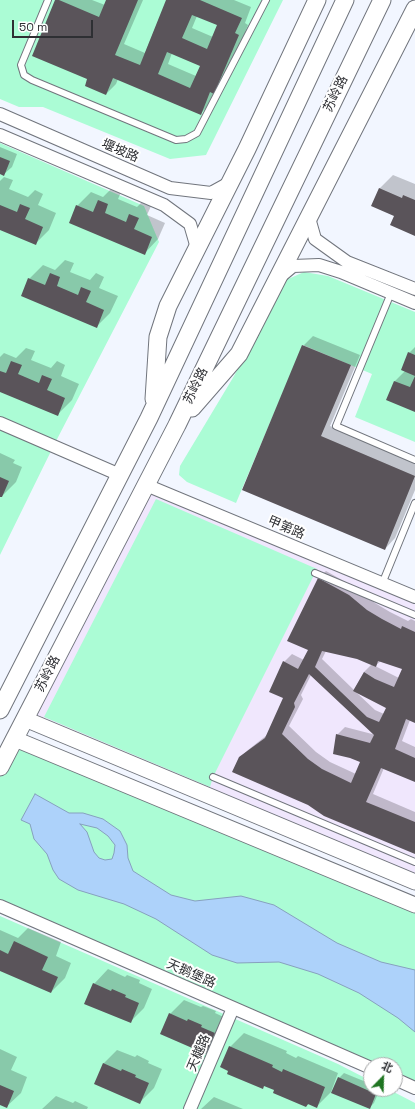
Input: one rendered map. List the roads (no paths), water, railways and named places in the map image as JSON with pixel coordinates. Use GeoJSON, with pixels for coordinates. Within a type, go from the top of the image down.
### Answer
{"type":"FeatureCollection","features":[{"type":"Feature","properties":{"kind":"main road"},"geometry":{"type":"LineString","coordinates":[[149,418],[154,403],[158,337],[168,306],[231,182],[317,0]]}},
{"type":"Feature","properties":{"kind":"main road","name":"苏岭路"},"geometry":{"type":"LineString","coordinates":[[0,710],[149,418],[345,0]]}},
{"type":"Feature","properties":{"kind":"main road","name":"苏岭路"},"geometry":{"type":"LineString","coordinates":[[0,767],[177,425],[382,0]]}},
{"type":"Feature","properties":{"kind":"main road"},"geometry":{"type":"LineString","coordinates":[[177,425],[239,354],[415,9]]}},
{"type":"Feature","properties":{"kind":"street","name":"堰坡路"},"geometry":{"type":"LineString","coordinates":[[0,114],[170,188],[211,193],[231,182]]}},
{"type":"Feature","properties":{"kind":"street"},"geometry":{"type":"LineString","coordinates":[[0,135],[164,205],[190,224],[197,248]]}},
{"type":"Feature","properties":{"kind":"street"},"geometry":{"type":"LineString","coordinates":[[309,218],[315,238],[347,262],[415,289]]}},
{"type":"Feature","properties":{"kind":"street"},"geometry":{"type":"LineString","coordinates":[[276,281],[293,266],[319,265],[341,272],[415,302]]}},
{"type":"Feature","properties":{"kind":"street"},"geometry":{"type":"LineString","coordinates":[[0,423],[120,475]]}},
{"type":"Feature","properties":{"kind":"street","name":"甲第路"},"geometry":{"type":"LineString","coordinates":[[146,485],[415,597]]}},
{"type":"Feature","properties":{"kind":"street"},"geometry":{"type":"LineString","coordinates":[[25,719],[415,882]]}},
{"type":"Feature","properties":{"kind":"street"},"geometry":{"type":"LineString","coordinates":[[15,739],[415,905]]}},
{"type":"Feature","properties":{"kind":"street","name":"天鹅堡路"},"geometry":{"type":"LineString","coordinates":[[0,906],[363,1065]]}},
{"type":"Feature","properties":{"kind":"street","name":"天樾路"},"geometry":{"type":"LineString","coordinates":[[190,1109],[233,1008]]}},
{"type":"Feature","properties":{"kind":"street"},"geometry":{"type":"LineString","coordinates":[[403,1083],[415,1088]]}},
{"type":"Feature","properties":{"kind":"lane"},"geometry":{"type":"LineString","coordinates":[[48,0],[21,65],[24,75],[32,80],[176,140],[186,139],[197,134],[266,0]]}},
{"type":"Feature","properties":{"kind":"lane"},"geometry":{"type":"LineString","coordinates":[[391,293],[336,426],[415,460]]}},
{"type":"Feature","properties":{"kind":"lane"},"geometry":{"type":"LineString","coordinates":[[382,584],[415,503]]}},
{"type":"Feature","properties":{"kind":"lane"},"geometry":{"type":"LineString","coordinates":[[315,573],[415,615]]}},
{"type":"Feature","properties":{"kind":"lane"},"geometry":{"type":"LineString","coordinates":[[213,777],[415,862]]}},
{"type":"Feature","properties":{"kind":"water"},"geometry":{"type":"Polygon","coordinates":[[[35,794],[69,813],[83,813],[103,819],[120,831],[127,845],[128,858],[133,871],[171,895],[195,901],[241,896],[274,905],[337,943],[381,962],[415,970],[415,1032],[398,1018],[359,993],[318,974],[279,962],[237,963],[212,955],[156,919],[124,904],[78,890],[59,879],[53,870],[47,854],[34,839],[30,824],[21,820],[35,794]],[[80,824],[87,832],[94,852],[99,858],[105,860],[112,859],[115,845],[108,836],[97,828],[80,824]]]}}]}
